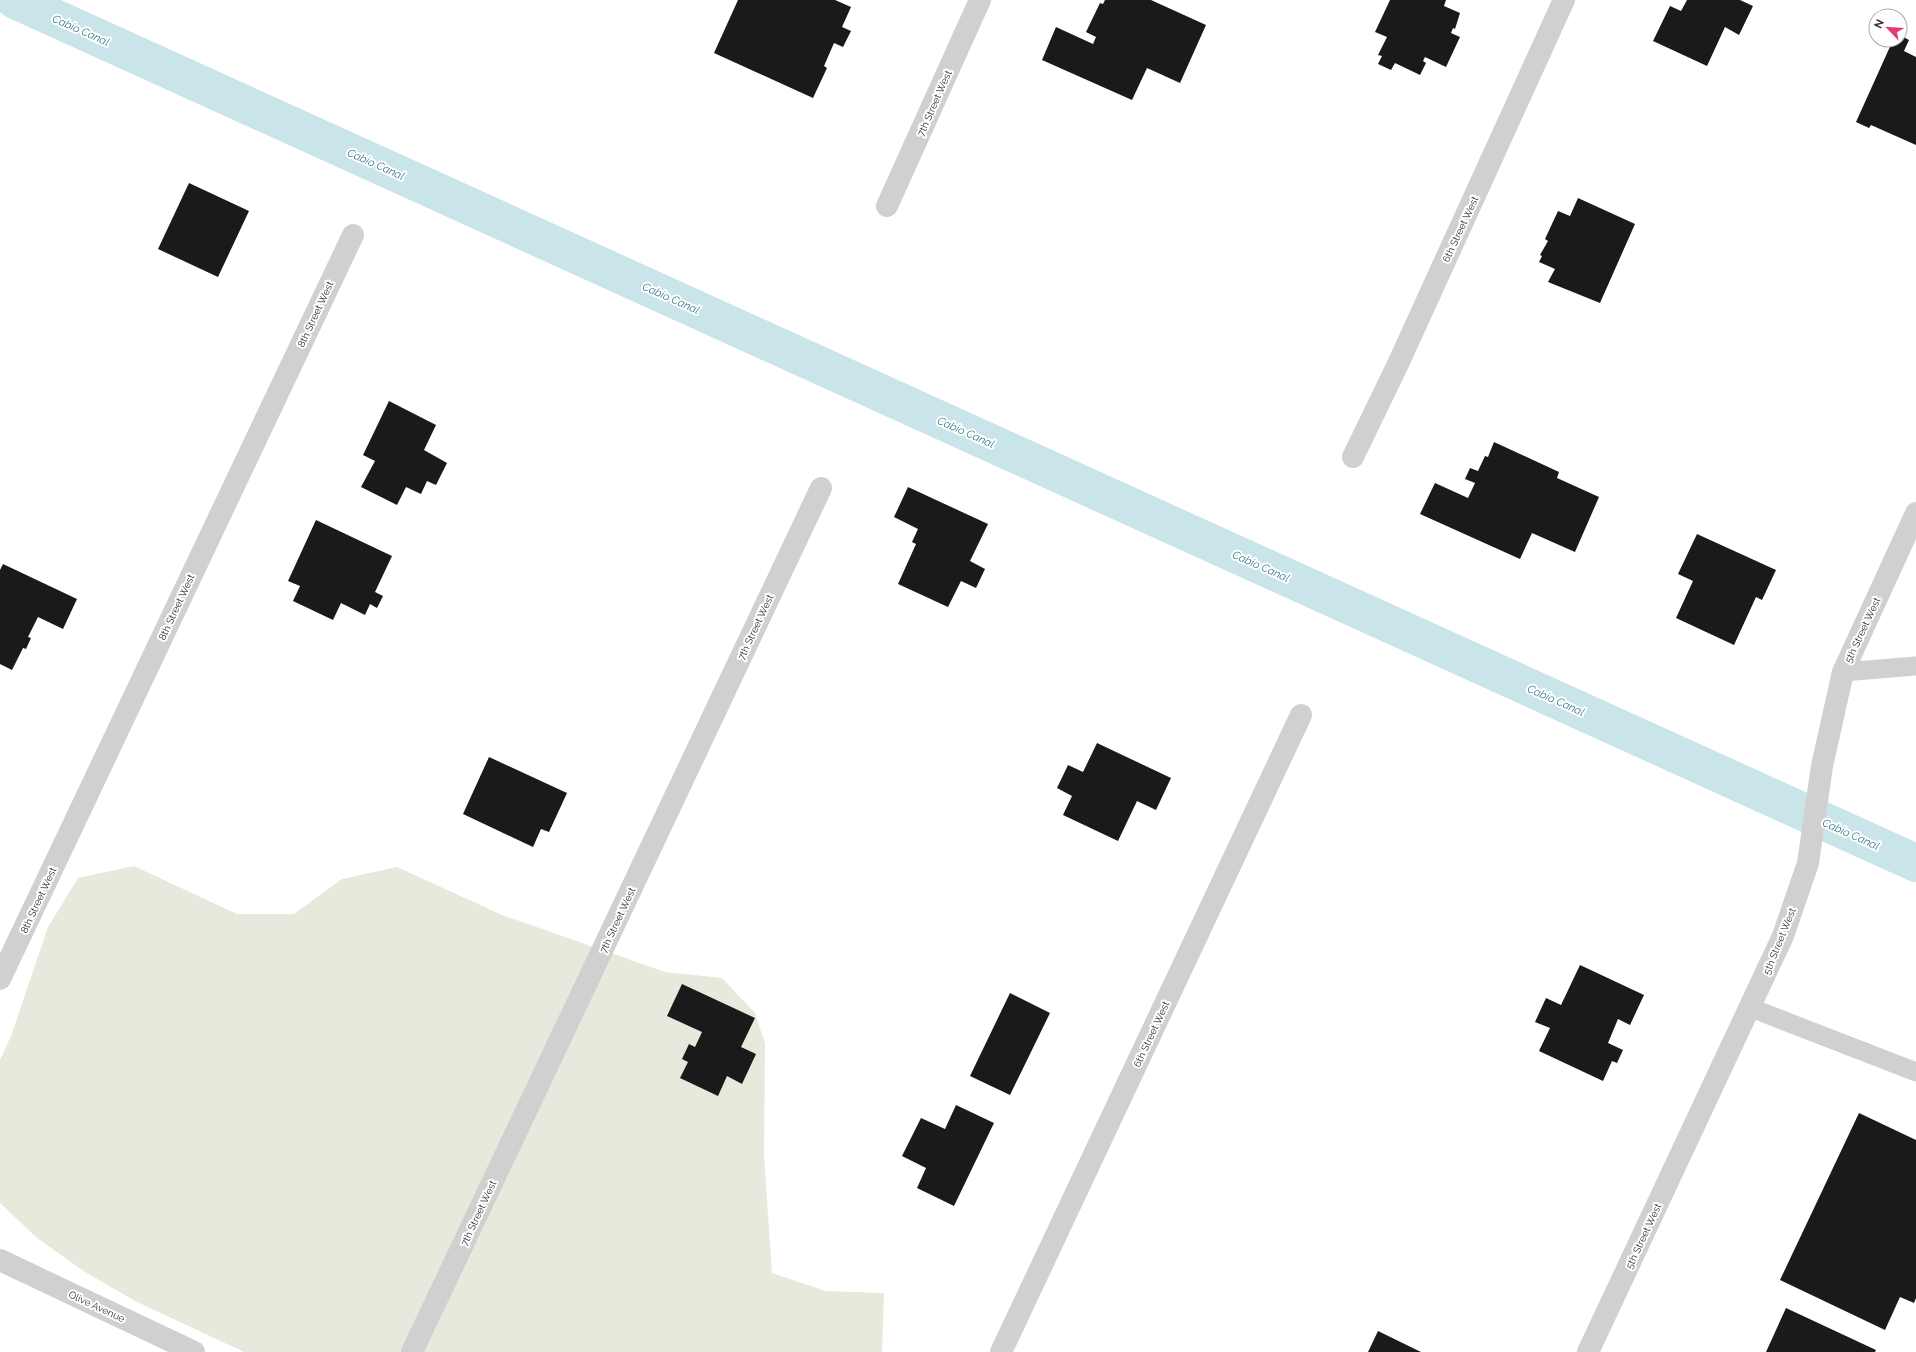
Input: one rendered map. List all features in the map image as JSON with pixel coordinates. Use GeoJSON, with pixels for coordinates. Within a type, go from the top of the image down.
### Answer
{"type":"FeatureCollection","features":[{"type":"Feature","properties":{"kind":"street","name":"7th Street West"},"geometry":{"type":"LineString","coordinates":[[887,206],[980,0]]}},
{"type":"Feature","properties":{"kind":"street","name":"6th Street West"},"geometry":{"type":"LineString","coordinates":[[1353,457],[1398,364],[1564,0]]}},
{"type":"Feature","properties":{"kind":"street","name":"8th Street West"},"geometry":{"type":"LineString","coordinates":[[0,979],[353,235]]}},
{"type":"Feature","properties":{"kind":"street","name":"7th Street West"},"geometry":{"type":"LineString","coordinates":[[412,1352],[821,488]]}},
{"type":"Feature","properties":{"kind":"street","name":"5th Street West"},"geometry":{"type":"LineString","coordinates":[[1588,1352],[1751,1008],[1783,936],[1808,863],[1822,766],[1843,672],[1916,513]]}},
{"type":"Feature","properties":{"kind":"street","name":"6th Street West"},"geometry":{"type":"LineString","coordinates":[[1001,1352],[1301,715]]}},
{"type":"Feature","properties":{"kind":"street","name":"Olive Avenue"},"geometry":{"type":"LineString","coordinates":[[0,1260],[194,1352]]}},
{"type":"Feature","properties":{"kind":"lane"},"geometry":{"type":"LineString","coordinates":[[1843,672],[1916,666]]}},
{"type":"Feature","properties":{"kind":"lane"},"geometry":{"type":"LineString","coordinates":[[1751,1008],[1916,1072]]}},
{"type":"Feature","properties":{"kind":"shaded area"},"geometry":{"type":"Polygon","coordinates":[[[134,866],[237,914],[294,914],[342,879],[397,867],[502,915],[665,972],[722,978],[755,1013],[765,1043],[764,1156],[772,1273],[826,1291],[884,1293],[882,1352],[244,1352],[135,1301],[85,1272],[37,1238],[0,1203],[0,1060],[11,1036],[48,927],[78,878],[134,866]]]}},
{"type":"Feature","properties":{"kind":"building"},"geometry":{"type":"Polygon","coordinates":[[[738,0],[835,0],[851,7],[842,27],[851,31],[843,47],[834,43],[824,66],[827,68],[813,98],[714,53],[738,0]]]}},
{"type":"Feature","properties":{"kind":"building"},"geometry":{"type":"Polygon","coordinates":[[[1105,0],[1151,0],[1206,25],[1180,83],[1147,68],[1132,100],[1042,60],[1056,27],[1093,44],[1096,37],[1086,32],[1100,3],[1103,4],[1105,0]]]}},
{"type":"Feature","properties":{"kind":"building"},"geometry":{"type":"Polygon","coordinates":[[[1390,0],[1446,0],[1444,6],[1460,13],[1455,29],[1453,28],[1451,33],[1460,37],[1446,67],[1425,57],[1423,61],[1426,63],[1420,75],[1395,63],[1391,70],[1378,64],[1382,56],[1378,55],[1387,37],[1375,32],[1390,0]]]}},
{"type":"Feature","properties":{"kind":"building"},"geometry":{"type":"Polygon","coordinates":[[[1687,0],[1740,0],[1753,6],[1739,35],[1725,27],[1707,66],[1653,41],[1670,6],[1681,11],[1687,0]]]}},
{"type":"Feature","properties":{"kind":"building"},"geometry":{"type":"Polygon","coordinates":[[[1889,48],[1905,48],[1904,51],[1916,57],[1916,145],[1871,125],[1869,128],[1856,122],[1889,48]]]}},
{"type":"Feature","properties":{"kind":"building"},"geometry":{"type":"Polygon","coordinates":[[[189,183],[249,211],[218,277],[158,249],[189,183]]]}},
{"type":"Feature","properties":{"kind":"building"},"geometry":{"type":"Polygon","coordinates":[[[1578,198],[1635,224],[1600,303],[1548,282],[1555,269],[1539,262],[1542,256],[1540,255],[1548,241],[1545,239],[1558,211],[1570,216],[1578,198]]]}},
{"type":"Feature","properties":{"kind":"building"},"geometry":{"type":"Polygon","coordinates":[[[389,401],[436,425],[424,450],[447,463],[436,485],[427,481],[421,494],[406,487],[397,505],[361,487],[375,461],[363,455],[389,401]]]}},
{"type":"Feature","properties":{"kind":"building"},"geometry":{"type":"Polygon","coordinates":[[[1494,442],[1559,472],[1557,478],[1599,497],[1575,552],[1532,533],[1520,559],[1420,514],[1435,483],[1468,498],[1475,483],[1465,479],[1470,468],[1478,471],[1485,456],[1488,457],[1494,442]]]}},
{"type":"Feature","properties":{"kind":"building"},"geometry":{"type":"Polygon","coordinates":[[[908,487],[988,524],[970,561],[985,569],[976,588],[961,581],[948,607],[898,584],[916,544],[912,542],[918,529],[894,517],[908,487]]]}},
{"type":"Feature","properties":{"kind":"building"},"geometry":{"type":"Polygon","coordinates":[[[316,520],[392,556],[375,592],[383,596],[377,608],[370,604],[365,615],[341,603],[333,620],[293,601],[300,586],[288,581],[316,520]]]}},
{"type":"Feature","properties":{"kind":"building"},"geometry":{"type":"Polygon","coordinates":[[[1697,534],[1776,570],[1762,600],[1756,597],[1734,645],[1676,618],[1693,581],[1678,574],[1697,534]]]}},
{"type":"Feature","properties":{"kind":"building"},"geometry":{"type":"Polygon","coordinates":[[[3,564],[77,599],[63,629],[38,617],[28,637],[31,638],[26,649],[23,648],[12,670],[0,664],[0,570],[3,564]]]}},
{"type":"Feature","properties":{"kind":"building"},"geometry":{"type":"Polygon","coordinates":[[[1097,743],[1171,778],[1156,810],[1137,801],[1118,841],[1063,815],[1072,796],[1057,788],[1068,765],[1083,772],[1097,743]]]}},
{"type":"Feature","properties":{"kind":"building"},"geometry":{"type":"Polygon","coordinates":[[[489,757],[567,793],[549,832],[541,829],[533,847],[463,814],[489,757]]]}},
{"type":"Feature","properties":{"kind":"building"},"geometry":{"type":"Polygon","coordinates":[[[1580,965],[1644,995],[1630,1025],[1618,1019],[1608,1043],[1623,1050],[1617,1063],[1612,1061],[1603,1081],[1539,1051],[1550,1028],[1535,1022],[1546,998],[1561,1005],[1580,965]]]}},
{"type":"Feature","properties":{"kind":"building"},"geometry":{"type":"Polygon","coordinates":[[[682,984],[755,1018],[741,1047],[756,1054],[742,1084],[727,1076],[718,1096],[680,1078],[688,1062],[682,1059],[689,1044],[695,1047],[702,1032],[667,1016],[682,984]]]}},
{"type":"Feature","properties":{"kind":"building"},"geometry":{"type":"Polygon","coordinates":[[[1010,993],[1050,1013],[1010,1095],[970,1076],[1010,993]]]}},
{"type":"Feature","properties":{"kind":"building"},"geometry":{"type":"Polygon","coordinates":[[[956,1105],[994,1123],[954,1206],[917,1188],[926,1168],[902,1156],[921,1118],[945,1129],[956,1105]]]}},
{"type":"Feature","properties":{"kind":"building"},"geometry":{"type":"Polygon","coordinates":[[[1859,1113],[1916,1140],[1916,1298],[1914,1303],[1900,1297],[1885,1330],[1780,1280],[1859,1113]]]}},
{"type":"Feature","properties":{"kind":"building"},"geometry":{"type":"Polygon","coordinates":[[[1786,1308],[1876,1350],[1875,1352],[1766,1352],[1786,1308]]]}},
{"type":"Feature","properties":{"kind":"building"},"geometry":{"type":"Polygon","coordinates":[[[1378,1331],[1421,1352],[1368,1352],[1378,1331]]]}},
{"type":"Feature","properties":{"kind":"waterway","name":"Cabio Canal"},"geometry":{"type":"LineString","coordinates":[[15,0],[1916,863]]}}]}
